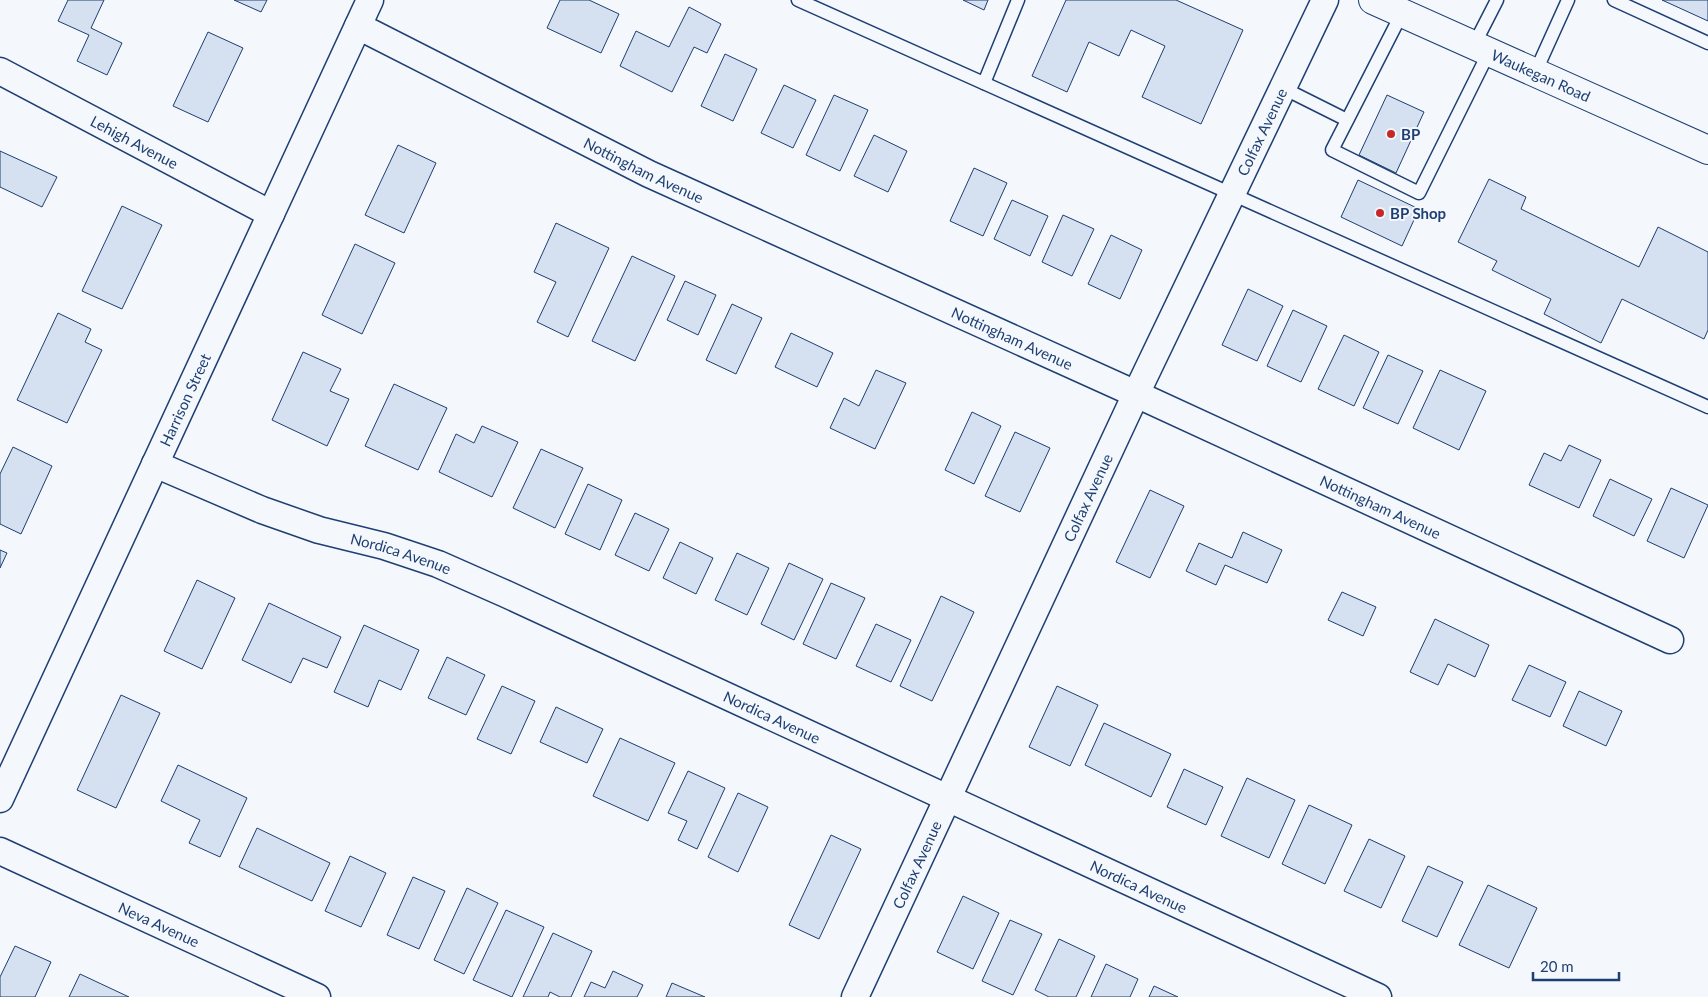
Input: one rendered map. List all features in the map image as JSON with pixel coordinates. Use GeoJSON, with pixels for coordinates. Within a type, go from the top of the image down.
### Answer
{"type":"FeatureCollection","features":[{"type":"Feature","properties":{"kind":"main road","name":"Waukegan Road"},"geometry":{"type":"LineString","coordinates":[[1372,0],[1708,150]]}},
{"type":"Feature","properties":{"kind":"street","name":"Harrison Street"},"geometry":{"type":"LineString","coordinates":[[0,799],[370,0]]}},
{"type":"Feature","properties":{"kind":"street","name":"Colfax Avenue"},"geometry":{"type":"LineString","coordinates":[[855,997],[1136,394],[1325,0]]}},
{"type":"Feature","properties":{"kind":"street","name":"Nottingham Avenue"},"geometry":{"type":"LineString","coordinates":[[358,26],[649,174],[1136,394],[1670,640]]}},
{"type":"Feature","properties":{"kind":"street","name":"Lehigh Avenue"},"geometry":{"type":"LineString","coordinates":[[0,71],[271,214]]}},
{"type":"Feature","properties":{"kind":"street","name":"Nordica Avenue"},"geometry":{"type":"LineString","coordinates":[[155,464],[262,510],[319,530],[384,546],[438,564],[948,797],[1378,997]]}},
{"type":"Feature","properties":{"kind":"street","name":"Neva Avenue"},"geometry":{"type":"LineString","coordinates":[[0,851],[317,997]]}},
{"type":"Feature","properties":{"kind":"lane"},"geometry":{"type":"LineString","coordinates":[[798,0],[1708,407]]}},
{"type":"Feature","properties":{"kind":"lane"},"geometry":{"type":"LineString","coordinates":[[984,83],[1018,0]]}},
{"type":"Feature","properties":{"kind":"lane"},"geometry":{"type":"LineString","coordinates":[[1402,13],[1332,150],[1419,193],[1481,49],[1497,0]]}},
{"type":"Feature","properties":{"kind":"lane"},"geometry":{"type":"LineString","coordinates":[[1535,73],[1568,0]]}},
{"type":"Feature","properties":{"kind":"lane"},"geometry":{"type":"LineString","coordinates":[[1614,0],[1708,43]]}},
{"type":"Feature","properties":{"kind":"lane"},"geometry":{"type":"LineString","coordinates":[[1283,88],[1347,120]]}},
{"type":"Feature","properties":{"kind":"building"},"geometry":{"type":"Polygon","coordinates":[[[68,0],[104,0],[91,28],[122,43],[107,75],[77,61],[89,35],[58,21],[68,0]]]}},
{"type":"Feature","properties":{"kind":"building"},"geometry":{"type":"Polygon","coordinates":[[[234,0],[267,0],[261,12],[234,0]]]}},
{"type":"Feature","properties":{"kind":"building"},"geometry":{"type":"Polygon","coordinates":[[[560,0],[589,0],[619,14],[601,53],[547,28],[560,0]]]}},
{"type":"Feature","properties":{"kind":"building"},"geometry":{"type":"Polygon","coordinates":[[[963,0],[988,0],[984,10],[963,0]]]}},
{"type":"Feature","properties":{"kind":"building"},"geometry":{"type":"Polygon","coordinates":[[[1066,0],[1176,0],[1243,30],[1201,124],[1142,97],[1165,46],[1131,30],[1119,56],[1089,42],[1067,92],[1032,76],[1066,0]]]}},
{"type":"Feature","properties":{"kind":"building"},"geometry":{"type":"Polygon","coordinates":[[[1662,0],[1708,0],[1708,21],[1662,0]]]}},
{"type":"Feature","properties":{"kind":"building"},"geometry":{"type":"Polygon","coordinates":[[[689,7],[721,24],[707,53],[694,47],[672,92],[620,66],[636,31],[669,47],[689,7]]]}},
{"type":"Feature","properties":{"kind":"building"},"geometry":{"type":"Polygon","coordinates":[[[208,32],[243,48],[208,122],[173,106],[208,32]]]}},
{"type":"Feature","properties":{"kind":"building"},"geometry":{"type":"Polygon","coordinates":[[[725,54],[757,69],[733,121],[701,106],[725,54]]]}},
{"type":"Feature","properties":{"kind":"building"},"geometry":{"type":"Polygon","coordinates":[[[784,85],[816,100],[793,148],[761,133],[784,85]]]}},
{"type":"Feature","properties":{"kind":"building"},"geometry":{"type":"Polygon","coordinates":[[[834,95],[868,110],[840,171],[806,155],[834,95]]]}},
{"type":"Feature","properties":{"kind":"building","name":"BP"},"geometry":{"type":"Polygon","coordinates":[[[1387,95],[1424,112],[1396,173],[1359,155],[1387,95]]]}},
{"type":"Feature","properties":{"kind":"building"},"geometry":{"type":"Polygon","coordinates":[[[874,135],[907,151],[888,192],[854,176],[874,135]]]}},
{"type":"Feature","properties":{"kind":"building"},"geometry":{"type":"Polygon","coordinates":[[[398,145],[436,163],[404,233],[365,215],[398,145]]]}},
{"type":"Feature","properties":{"kind":"building"},"geometry":{"type":"Polygon","coordinates":[[[0,151],[57,177],[42,207],[0,187],[0,151]]]}},
{"type":"Feature","properties":{"kind":"building"},"geometry":{"type":"Polygon","coordinates":[[[974,168],[1007,183],[983,236],[950,221],[974,168]]]}},
{"type":"Feature","properties":{"kind":"building"},"geometry":{"type":"Polygon","coordinates":[[[1489,179],[1526,197],[1521,209],[1639,267],[1658,227],[1708,252],[1708,330],[1704,339],[1622,299],[1601,343],[1544,314],[1551,299],[1492,270],[1497,261],[1458,242],[1489,179]]]}},
{"type":"Feature","properties":{"kind":"building","name":"BP Shop"},"geometry":{"type":"Polygon","coordinates":[[[1358,180],[1419,209],[1402,246],[1341,217],[1358,180]]]}},
{"type":"Feature","properties":{"kind":"building"},"geometry":{"type":"Polygon","coordinates":[[[1012,200],[1048,216],[1030,256],[994,239],[1012,200]]]}},
{"type":"Feature","properties":{"kind":"building"},"geometry":{"type":"Polygon","coordinates":[[[122,206],[162,225],[122,309],[82,291],[122,206]]]}},
{"type":"Feature","properties":{"kind":"building"},"geometry":{"type":"Polygon","coordinates":[[[1063,215],[1094,229],[1072,276],[1042,262],[1063,215]]]}},
{"type":"Feature","properties":{"kind":"building"},"geometry":{"type":"Polygon","coordinates":[[[556,223],[609,248],[568,337],[537,322],[556,282],[534,272],[556,223]]]}},
{"type":"Feature","properties":{"kind":"building"},"geometry":{"type":"Polygon","coordinates":[[[1111,235],[1142,250],[1120,299],[1088,284],[1111,235]]]}},
{"type":"Feature","properties":{"kind":"building"},"geometry":{"type":"Polygon","coordinates":[[[355,244],[395,263],[362,334],[322,315],[355,244]]]}},
{"type":"Feature","properties":{"kind":"building"},"geometry":{"type":"Polygon","coordinates":[[[632,256],[675,276],[635,361],[592,341],[632,256]]]}},
{"type":"Feature","properties":{"kind":"building"},"geometry":{"type":"Polygon","coordinates":[[[685,281],[716,295],[698,335],[667,320],[685,281]]]}},
{"type":"Feature","properties":{"kind":"building"},"geometry":{"type":"Polygon","coordinates":[[[1248,289],[1283,306],[1257,361],[1222,345],[1248,289]]]}},
{"type":"Feature","properties":{"kind":"building"},"geometry":{"type":"Polygon","coordinates":[[[732,304],[762,318],[736,374],[706,360],[732,304]]]}},
{"type":"Feature","properties":{"kind":"building"},"geometry":{"type":"Polygon","coordinates":[[[1293,310],[1327,326],[1301,382],[1267,366],[1293,310]]]}},
{"type":"Feature","properties":{"kind":"building"},"geometry":{"type":"Polygon","coordinates":[[[58,313],[91,329],[85,342],[102,350],[67,423],[17,400],[58,313]]]}},
{"type":"Feature","properties":{"kind":"building"},"geometry":{"type":"Polygon","coordinates":[[[791,333],[833,353],[817,387],[775,367],[791,333]]]}},
{"type":"Feature","properties":{"kind":"building"},"geometry":{"type":"Polygon","coordinates":[[[1344,335],[1379,352],[1354,406],[1318,389],[1344,335]]]}},
{"type":"Feature","properties":{"kind":"building"},"geometry":{"type":"Polygon","coordinates":[[[303,352],[341,369],[330,391],[349,399],[327,446],[272,420],[303,352]]]}},
{"type":"Feature","properties":{"kind":"building"},"geometry":{"type":"Polygon","coordinates":[[[1388,355],[1423,371],[1398,424],[1363,408],[1388,355]]]}},
{"type":"Feature","properties":{"kind":"building"},"geometry":{"type":"Polygon","coordinates":[[[876,370],[906,383],[875,449],[830,428],[844,398],[859,406],[876,370]]]}},
{"type":"Feature","properties":{"kind":"building"},"geometry":{"type":"Polygon","coordinates":[[[1440,370],[1486,391],[1459,450],[1413,428],[1440,370]]]}},
{"type":"Feature","properties":{"kind":"building"},"geometry":{"type":"Polygon","coordinates":[[[394,384],[447,408],[418,470],[365,446],[394,384]]]}},
{"type":"Feature","properties":{"kind":"building"},"geometry":{"type":"Polygon","coordinates":[[[972,412],[1001,426],[974,484],[945,470],[972,412]]]}},
{"type":"Feature","properties":{"kind":"building"},"geometry":{"type":"Polygon","coordinates":[[[482,426],[518,442],[492,497],[439,472],[456,434],[474,443],[482,426]]]}},
{"type":"Feature","properties":{"kind":"building"},"geometry":{"type":"Polygon","coordinates":[[[1015,432],[1050,448],[1020,512],[985,496],[1015,432]]]}},
{"type":"Feature","properties":{"kind":"building"},"geometry":{"type":"Polygon","coordinates":[[[1569,445],[1601,460],[1579,508],[1529,485],[1544,453],[1561,461],[1569,445]]]}},
{"type":"Feature","properties":{"kind":"building"},"geometry":{"type":"Polygon","coordinates":[[[13,447],[52,466],[21,534],[0,524],[0,474],[13,447]]]}},
{"type":"Feature","properties":{"kind":"building"},"geometry":{"type":"Polygon","coordinates":[[[541,449],[583,468],[555,528],[513,508],[541,449]]]}},
{"type":"Feature","properties":{"kind":"building"},"geometry":{"type":"Polygon","coordinates":[[[1610,479],[1652,499],[1634,536],[1593,516],[1610,479]]]}},
{"type":"Feature","properties":{"kind":"building"},"geometry":{"type":"Polygon","coordinates":[[[588,484],[622,500],[600,550],[565,534],[588,484]]]}},
{"type":"Feature","properties":{"kind":"building"},"geometry":{"type":"Polygon","coordinates":[[[1671,488],[1708,505],[1684,558],[1647,541],[1671,488]]]}},
{"type":"Feature","properties":{"kind":"building"},"geometry":{"type":"Polygon","coordinates":[[[1150,490],[1184,506],[1150,578],[1116,562],[1150,490]]]}},
{"type":"Feature","properties":{"kind":"building"},"geometry":{"type":"Polygon","coordinates":[[[635,513],[669,529],[649,571],[615,555],[635,513]]]}},
{"type":"Feature","properties":{"kind":"building"},"geometry":{"type":"Polygon","coordinates":[[[1243,532],[1282,550],[1267,583],[1225,565],[1216,585],[1186,571],[1199,543],[1232,558],[1243,532]]]}},
{"type":"Feature","properties":{"kind":"building"},"geometry":{"type":"Polygon","coordinates":[[[680,542],[713,558],[696,594],[663,578],[680,542]]]}},
{"type":"Feature","properties":{"kind":"building"},"geometry":{"type":"Polygon","coordinates":[[[0,550],[7,553],[0,568],[0,550]]]}},
{"type":"Feature","properties":{"kind":"building"},"geometry":{"type":"Polygon","coordinates":[[[737,553],[769,568],[747,615],[715,600],[737,553]]]}},
{"type":"Feature","properties":{"kind":"building"},"geometry":{"type":"Polygon","coordinates":[[[789,563],[823,579],[794,640],[761,624],[789,563]]]}},
{"type":"Feature","properties":{"kind":"building"},"geometry":{"type":"Polygon","coordinates":[[[197,580],[235,598],[202,669],[164,651],[197,580]]]}},
{"type":"Feature","properties":{"kind":"building"},"geometry":{"type":"Polygon","coordinates":[[[831,583],[865,598],[836,659],[803,644],[831,583]]]}},
{"type":"Feature","properties":{"kind":"building"},"geometry":{"type":"Polygon","coordinates":[[[1342,592],[1376,607],[1363,636],[1328,620],[1342,592]]]}},
{"type":"Feature","properties":{"kind":"building"},"geometry":{"type":"Polygon","coordinates":[[[941,596],[974,612],[932,701],[900,686],[941,596]]]}},
{"type":"Feature","properties":{"kind":"building"},"geometry":{"type":"Polygon","coordinates":[[[269,603],[341,637],[327,668],[303,658],[291,683],[242,660],[269,603]]]}},
{"type":"Feature","properties":{"kind":"building"},"geometry":{"type":"Polygon","coordinates":[[[1435,619],[1489,645],[1475,677],[1448,664],[1438,685],[1410,672],[1435,619]]]}},
{"type":"Feature","properties":{"kind":"building"},"geometry":{"type":"Polygon","coordinates":[[[876,624],[911,640],[891,682],[856,666],[876,624]]]}},
{"type":"Feature","properties":{"kind":"building"},"geometry":{"type":"Polygon","coordinates":[[[364,625],[419,650],[401,690],[379,680],[368,707],[334,692],[364,625]]]}},
{"type":"Feature","properties":{"kind":"building"},"geometry":{"type":"Polygon","coordinates":[[[447,657],[485,675],[466,715],[428,698],[447,657]]]}},
{"type":"Feature","properties":{"kind":"building"},"geometry":{"type":"Polygon","coordinates":[[[1529,665],[1566,682],[1550,717],[1512,700],[1529,665]]]}},
{"type":"Feature","properties":{"kind":"building"},"geometry":{"type":"Polygon","coordinates":[[[502,686],[535,701],[511,754],[477,739],[502,686]]]}},
{"type":"Feature","properties":{"kind":"building"},"geometry":{"type":"Polygon","coordinates":[[[1057,686],[1098,705],[1070,766],[1029,747],[1057,686]]]}},
{"type":"Feature","properties":{"kind":"building"},"geometry":{"type":"Polygon","coordinates":[[[1579,691],[1622,711],[1606,746],[1563,726],[1579,691]]]}},
{"type":"Feature","properties":{"kind":"building"},"geometry":{"type":"Polygon","coordinates":[[[121,695],[160,713],[116,808],[77,790],[121,695]]]}},
{"type":"Feature","properties":{"kind":"building"},"geometry":{"type":"Polygon","coordinates":[[[556,707],[603,729],[587,763],[540,742],[556,707]]]}},
{"type":"Feature","properties":{"kind":"building"},"geometry":{"type":"Polygon","coordinates":[[[1104,723],[1171,754],[1151,797],[1085,765],[1104,723]]]}},
{"type":"Feature","properties":{"kind":"building"},"geometry":{"type":"Polygon","coordinates":[[[620,738],[675,763],[648,821],[593,796],[620,738]]]}},
{"type":"Feature","properties":{"kind":"building"},"geometry":{"type":"Polygon","coordinates":[[[178,765],[247,798],[220,857],[189,843],[200,820],[161,801],[178,765]]]}},
{"type":"Feature","properties":{"kind":"building"},"geometry":{"type":"Polygon","coordinates":[[[1184,769],[1223,787],[1206,825],[1167,807],[1184,769]]]}},
{"type":"Feature","properties":{"kind":"building"},"geometry":{"type":"Polygon","coordinates":[[[688,771],[725,788],[697,849],[678,840],[687,821],[668,813],[688,771]]]}},
{"type":"Feature","properties":{"kind":"building"},"geometry":{"type":"Polygon","coordinates":[[[1247,778],[1295,800],[1269,858],[1221,836],[1247,778]]]}},
{"type":"Feature","properties":{"kind":"building"},"geometry":{"type":"Polygon","coordinates":[[[738,793],[768,807],[738,872],[708,857],[738,793]]]}},
{"type":"Feature","properties":{"kind":"building"},"geometry":{"type":"Polygon","coordinates":[[[1309,805],[1352,825],[1325,884],[1282,864],[1309,805]]]}},
{"type":"Feature","properties":{"kind":"building"},"geometry":{"type":"Polygon","coordinates":[[[257,828],[330,863],[312,901],[239,867],[257,828]]]}},
{"type":"Feature","properties":{"kind":"building"},"geometry":{"type":"Polygon","coordinates":[[[831,835],[861,849],[819,939],[789,925],[831,835]]]}},
{"type":"Feature","properties":{"kind":"building"},"geometry":{"type":"Polygon","coordinates":[[[1369,839],[1405,856],[1381,908],[1344,891],[1369,839]]]}},
{"type":"Feature","properties":{"kind":"building"},"geometry":{"type":"Polygon","coordinates":[[[350,856],[386,873],[361,927],[325,911],[350,856]]]}},
{"type":"Feature","properties":{"kind":"building"},"geometry":{"type":"Polygon","coordinates":[[[1428,866],[1463,882],[1437,937],[1402,921],[1428,866]]]}},
{"type":"Feature","properties":{"kind":"building"},"geometry":{"type":"Polygon","coordinates":[[[413,877],[445,891],[419,949],[387,935],[413,877]]]}},
{"type":"Feature","properties":{"kind":"building"},"geometry":{"type":"Polygon","coordinates":[[[1488,885],[1537,908],[1509,968],[1459,945],[1488,885]]]}},
{"type":"Feature","properties":{"kind":"building"},"geometry":{"type":"Polygon","coordinates":[[[467,888],[498,903],[464,974],[434,960],[467,888]]]}},
{"type":"Feature","properties":{"kind":"building"},"geometry":{"type":"Polygon","coordinates":[[[963,896],[999,913],[973,969],[937,952],[963,896]]]}},
{"type":"Feature","properties":{"kind":"building"},"geometry":{"type":"Polygon","coordinates":[[[506,910],[544,927],[512,997],[473,980],[506,910]]]}},
{"type":"Feature","properties":{"kind":"building"},"geometry":{"type":"Polygon","coordinates":[[[1010,920],[1042,934],[1013,995],[982,981],[1010,920]]]}},
{"type":"Feature","properties":{"kind":"building"},"geometry":{"type":"Polygon","coordinates":[[[553,933],[592,951],[571,997],[560,997],[550,992],[548,997],[523,997],[553,933]]]}},
{"type":"Feature","properties":{"kind":"building"},"geometry":{"type":"Polygon","coordinates":[[[1059,939],[1095,956],[1076,997],[1049,997],[1035,990],[1059,939]]]}},
{"type":"Feature","properties":{"kind":"building"},"geometry":{"type":"Polygon","coordinates":[[[15,946],[51,962],[35,997],[0,997],[0,977],[15,946]]]}},
{"type":"Feature","properties":{"kind":"building"},"geometry":{"type":"Polygon","coordinates":[[[1106,964],[1138,979],[1130,997],[1091,997],[1106,964]]]}},
{"type":"Feature","properties":{"kind":"building"},"geometry":{"type":"Polygon","coordinates":[[[613,971],[643,985],[637,997],[584,997],[591,982],[605,988],[613,971]]]}},
{"type":"Feature","properties":{"kind":"building"},"geometry":{"type":"Polygon","coordinates":[[[80,974],[129,997],[69,997],[80,974]]]}},
{"type":"Feature","properties":{"kind":"building"},"geometry":{"type":"Polygon","coordinates":[[[672,983],[705,997],[666,997],[672,983]]]}},
{"type":"Feature","properties":{"kind":"building"},"geometry":{"type":"Polygon","coordinates":[[[1154,986],[1178,997],[1149,997],[1154,986]]]}},
{"type":"Feature","properties":{"kind":"place","name":"BP"},"geometry":{"type":"Point","coordinates":[1391,134]}},
{"type":"Feature","properties":{"kind":"place","name":"BP Shop"},"geometry":{"type":"Point","coordinates":[1380,213]}}]}
